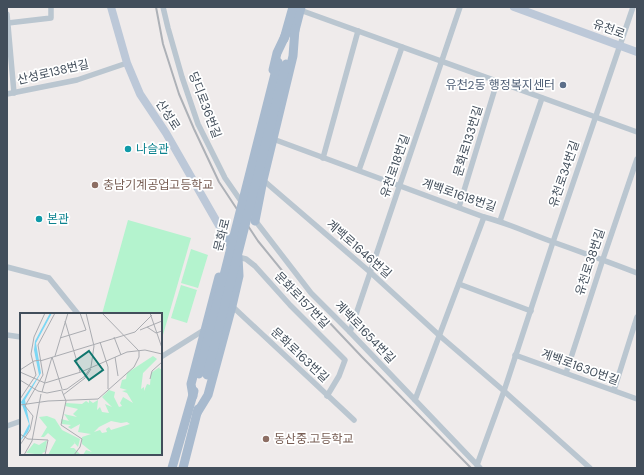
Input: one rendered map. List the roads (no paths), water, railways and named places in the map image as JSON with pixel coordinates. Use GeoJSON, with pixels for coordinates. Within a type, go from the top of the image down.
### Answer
{"type":"FeatureCollection","features":[{"type":"Feature","properties":{"kind":"main road","name":"산성로"},"geometry":{"type":"LineString","coordinates":[[111,7],[127,63],[140,94],[166,133],[221,229]]}},
{"type":"Feature","properties":{"kind":"main road","name":"유천로"},"geometry":{"type":"LineString","coordinates":[[514,7],[528,9],[637,52]]}},
{"type":"Feature","properties":{"kind":"main road","name":"문화로"},"geometry":{"type":"LineString","coordinates":[[282,63],[295,29],[298,8]]}},
{"type":"Feature","properties":{"kind":"main road","name":"문화로"},"geometry":{"type":"LineString","coordinates":[[183,468],[197,413],[203,374],[282,63],[286,34],[298,8]]}},
{"type":"Feature","properties":{"kind":"main road"},"geometry":{"type":"LineString","coordinates":[[255,221],[263,180],[293,56],[295,29]]}},
{"type":"Feature","properties":{"kind":"main road"},"geometry":{"type":"LineString","coordinates":[[243,204],[247,190],[247,178],[277,53],[286,34]]}},
{"type":"Feature","properties":{"kind":"main road"},"geometry":{"type":"LineString","coordinates":[[197,413],[208,395],[239,276],[238,257],[221,229]]}},
{"type":"Feature","properties":{"kind":"main road"},"geometry":{"type":"LineString","coordinates":[[193,396],[191,384],[204,330],[225,257],[226,247],[221,229]]}},
{"type":"Feature","properties":{"kind":"main road","name":"문화로"},"geometry":{"type":"LineString","coordinates":[[172,468],[193,396],[203,374]]}},
{"type":"Feature","properties":{"kind":"street"},"geometry":{"type":"LineString","coordinates":[[8,23],[51,18],[51,7]]}},
{"type":"Feature","properties":{"kind":"street","name":"당디로36번길"},"geometry":{"type":"LineString","coordinates":[[163,7],[182,77],[198,124],[225,178],[243,204]]}},
{"type":"Feature","properties":{"kind":"street","name":"유천로18번길"},"geometry":{"type":"LineString","coordinates":[[350,332],[460,7]]}},
{"type":"Feature","properties":{"kind":"street","name":"유천로34번길"},"geometry":{"type":"LineString","coordinates":[[479,466],[633,7]]}},
{"type":"Feature","properties":{"kind":"street"},"geometry":{"type":"LineString","coordinates":[[298,8],[442,62],[637,132]]}},
{"type":"Feature","properties":{"kind":"street"},"geometry":{"type":"LineString","coordinates":[[7,14],[14,93]]}},
{"type":"Feature","properties":{"kind":"street"},"geometry":{"type":"LineString","coordinates":[[323,158],[358,31]]}},
{"type":"Feature","properties":{"kind":"street"},"geometry":{"type":"LineString","coordinates":[[359,170],[402,47]]}},
{"type":"Feature","properties":{"kind":"street","name":"산성로138번길"},"geometry":{"type":"LineString","coordinates":[[7,94],[76,80],[127,63]]}},
{"type":"Feature","properties":{"kind":"street","name":"문화로133번길"},"geometry":{"type":"LineString","coordinates":[[459,207],[497,82]]}},
{"type":"Feature","properties":{"kind":"street"},"geometry":{"type":"LineString","coordinates":[[500,221],[542,98]]}},
{"type":"Feature","properties":{"kind":"street","name":"계백로1618번길"},"geometry":{"type":"LineString","coordinates":[[273,139],[484,217],[500,221],[637,273]]}},
{"type":"Feature","properties":{"kind":"street","name":"유천로38번길"},"geometry":{"type":"LineString","coordinates":[[566,373],[637,159]]}},
{"type":"Feature","properties":{"kind":"street","name":"계백로1646번길"},"geometry":{"type":"LineString","coordinates":[[263,180],[370,272],[440,336],[590,468]]}},
{"type":"Feature","properties":{"kind":"street","name":"계백로1654번길"},"geometry":{"type":"LineString","coordinates":[[243,204],[311,293],[479,466]]}},
{"type":"Feature","properties":{"kind":"street"},"geometry":{"type":"LineString","coordinates":[[416,400],[484,217]]}},
{"type":"Feature","properties":{"kind":"street","name":"문화로157번길"},"geometry":{"type":"LineString","coordinates":[[225,257],[238,257],[246,259],[255,266],[290,305],[345,360],[339,376],[328,396]]}},
{"type":"Feature","properties":{"kind":"street"},"geometry":{"type":"LineString","coordinates":[[7,267],[49,278],[77,313]]}},
{"type":"Feature","properties":{"kind":"street"},"geometry":{"type":"LineString","coordinates":[[459,284],[530,311]]}},
{"type":"Feature","properties":{"kind":"street","name":"문화로163번길"},"geometry":{"type":"LineString","coordinates":[[232,306],[354,420]]}},
{"type":"Feature","properties":{"kind":"street"},"geometry":{"type":"LineString","coordinates":[[614,390],[637,317]]}},
{"type":"Feature","properties":{"kind":"street"},"geometry":{"type":"LineString","coordinates":[[162,356],[204,330]]}},
{"type":"Feature","properties":{"kind":"street"},"geometry":{"type":"LineString","coordinates":[[7,335],[20,337]]}},
{"type":"Feature","properties":{"kind":"street","name":"계백로1630번길"},"geometry":{"type":"LineString","coordinates":[[515,355],[637,399]]}},
{"type":"Feature","properties":{"kind":"street"},"geometry":{"type":"LineString","coordinates":[[7,426],[20,421]]}},
{"type":"Feature","properties":{"kind":"railway"},"geometry":{"type":"LineString","coordinates":[[156,7],[163,44],[179,94],[194,129],[219,182],[258,241],[293,284],[471,468]]}},
{"type":"Feature","properties":{"kind":"place","name":"유천2동 행정복지센터"},"geometry":{"type":"Point","coordinates":[563,85]}},
{"type":"Feature","properties":{"kind":"place","name":"나슬관"},"geometry":{"type":"Point","coordinates":[128,149]}},
{"type":"Feature","properties":{"kind":"place","name":"충남기계공업고등학교"},"geometry":{"type":"Point","coordinates":[95,185]}},
{"type":"Feature","properties":{"kind":"place","name":"본관"},"geometry":{"type":"Point","coordinates":[39,219]}},
{"type":"Feature","properties":{"kind":"place","name":"동산중.고등학교"},"geometry":{"type":"Point","coordinates":[266,439]}}]}
